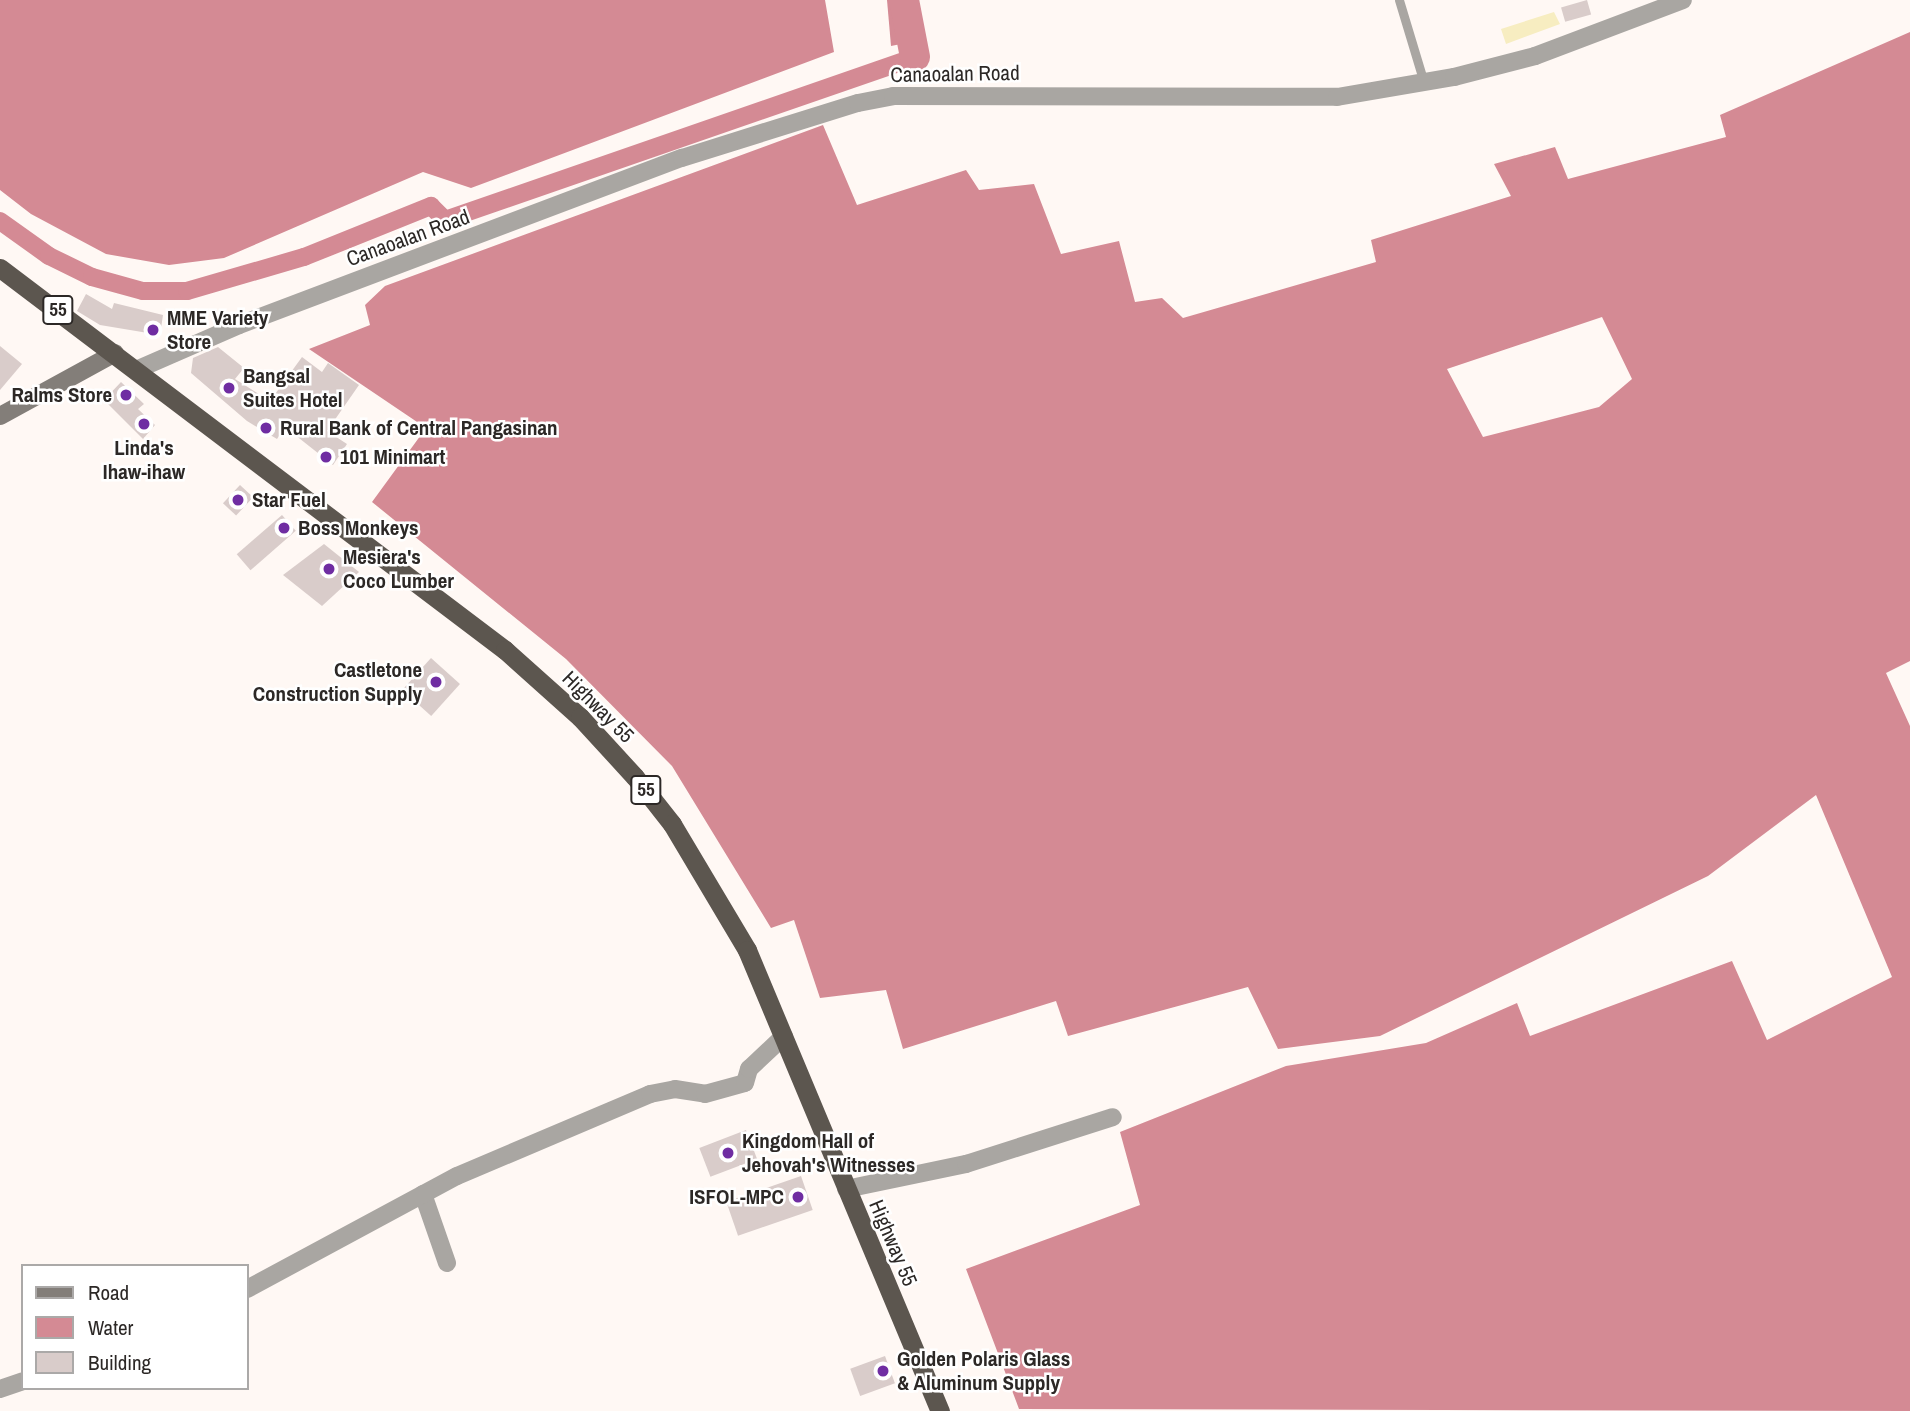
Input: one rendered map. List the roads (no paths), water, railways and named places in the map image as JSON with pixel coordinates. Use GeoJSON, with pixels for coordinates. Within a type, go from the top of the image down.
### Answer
{"type":"FeatureCollection","features":[{"type":"Feature","properties":{"kind":"highway","name":"Highway 55"},"geometry":{"type":"LineString","coordinates":[[0,268],[505,650],[580,717],[672,824],[747,950],[940,1411]]}},
{"type":"Feature","properties":{"kind":"main road"},"geometry":{"type":"LineString","coordinates":[[0,416],[115,354]]}},
{"type":"Feature","properties":{"kind":"street","name":"Canaoalan Road"},"geometry":{"type":"LineString","coordinates":[[136,370],[239,325],[682,158],[893,96],[1338,97],[1424,83],[1535,56],[1683,0]]}},
{"type":"Feature","properties":{"kind":"street"},"geometry":{"type":"LineString","coordinates":[[248,1288],[423,1194],[650,1094],[675,1089],[705,1094],[745,1083],[749,1069],[784,1036]]}},
{"type":"Feature","properties":{"kind":"street"},"geometry":{"type":"LineString","coordinates":[[846,1189],[966,1164],[1114,1117]]}},
{"type":"Feature","properties":{"kind":"street"},"geometry":{"type":"LineString","coordinates":[[423,1194],[447,1263]]}},
{"type":"Feature","properties":{"kind":"street"},"geometry":{"type":"LineString","coordinates":[[0,1389],[21,1382]]}},
{"type":"Feature","properties":{"kind":"lane"},"geometry":{"type":"LineString","coordinates":[[1399,0],[1424,83]]}},
{"type":"Feature","properties":{"kind":"water"},"geometry":{"type":"Polygon","coordinates":[[[0,0],[825,0],[834,52],[471,188],[423,172],[224,258],[169,265],[106,254],[31,214],[0,190],[0,0]]]}},
{"type":"Feature","properties":{"kind":"water"},"geometry":{"type":"Polygon","coordinates":[[[887,0],[918,0],[926,39],[891,46],[887,0]]]}},
{"type":"Feature","properties":{"kind":"water"},"geometry":{"type":"Polygon","coordinates":[[[1910,32],[1910,661],[1886,673],[1910,726],[1910,1411],[1019,1409],[966,1269],[1140,1205],[1120,1132],[1286,1066],[1426,1043],[1517,1003],[1530,1036],[1732,961],[1767,1040],[1892,977],[1816,795],[1708,876],[1380,1036],[1278,1049],[1248,987],[1068,1036],[1056,1001],[903,1049],[886,990],[820,998],[794,920],[771,928],[672,766],[566,659],[372,502],[426,428],[309,349],[370,325],[365,305],[385,286],[823,125],[857,205],[966,170],[979,190],[1034,184],[1061,254],[1119,241],[1135,302],[1162,298],[1183,318],[1376,262],[1371,240],[1511,196],[1494,164],[1555,147],[1568,179],[1726,137],[1720,115],[1910,32]],[[1602,317],[1447,369],[1483,437],[1599,407],[1632,379],[1602,317]]]}},
{"type":"Feature","properties":{"kind":"waterway"},"geometry":{"type":"LineString","coordinates":[[904,0],[915,57]]}},
{"type":"Feature","properties":{"kind":"waterway"},"geometry":{"type":"LineString","coordinates":[[0,221],[49,256],[92,277],[143,291],[187,291],[304,257],[431,206],[445,220],[915,57]]}},
{"type":"Feature","properties":{"kind":"place","name":"MME Variety Store"},"geometry":{"type":"Point","coordinates":[153,330]}},
{"type":"Feature","properties":{"kind":"place","name":"Bangsal Suites Hotel"},"geometry":{"type":"Point","coordinates":[229,388]}},
{"type":"Feature","properties":{"kind":"place","name":"Ralms Store"},"geometry":{"type":"Point","coordinates":[126,395]}},
{"type":"Feature","properties":{"kind":"place","name":"Linda's Ihaw-ihaw"},"geometry":{"type":"Point","coordinates":[144,424]}},
{"type":"Feature","properties":{"kind":"place","name":"Rural Bank of Central Pangasinan"},"geometry":{"type":"Point","coordinates":[266,428]}},
{"type":"Feature","properties":{"kind":"place","name":"101 Minimart"},"geometry":{"type":"Point","coordinates":[326,457]}},
{"type":"Feature","properties":{"kind":"place","name":"Star Fuel"},"geometry":{"type":"Point","coordinates":[238,500]}},
{"type":"Feature","properties":{"kind":"place","name":"Boss Monkeys"},"geometry":{"type":"Point","coordinates":[284,528]}},
{"type":"Feature","properties":{"kind":"place","name":"Mesiera's Coco Lumber"},"geometry":{"type":"Point","coordinates":[329,569]}},
{"type":"Feature","properties":{"kind":"place","name":"Castletone Construction Supply"},"geometry":{"type":"Point","coordinates":[436,682]}},
{"type":"Feature","properties":{"kind":"place","name":"Kingdom Hall of Jehovah's Witnesses"},"geometry":{"type":"Point","coordinates":[728,1153]}},
{"type":"Feature","properties":{"kind":"place","name":"ISFOL-MPC"},"geometry":{"type":"Point","coordinates":[798,1197]}},
{"type":"Feature","properties":{"kind":"place","name":"Golden Polaris Glass & Aluminum Supply"},"geometry":{"type":"Point","coordinates":[883,1371]}}]}
